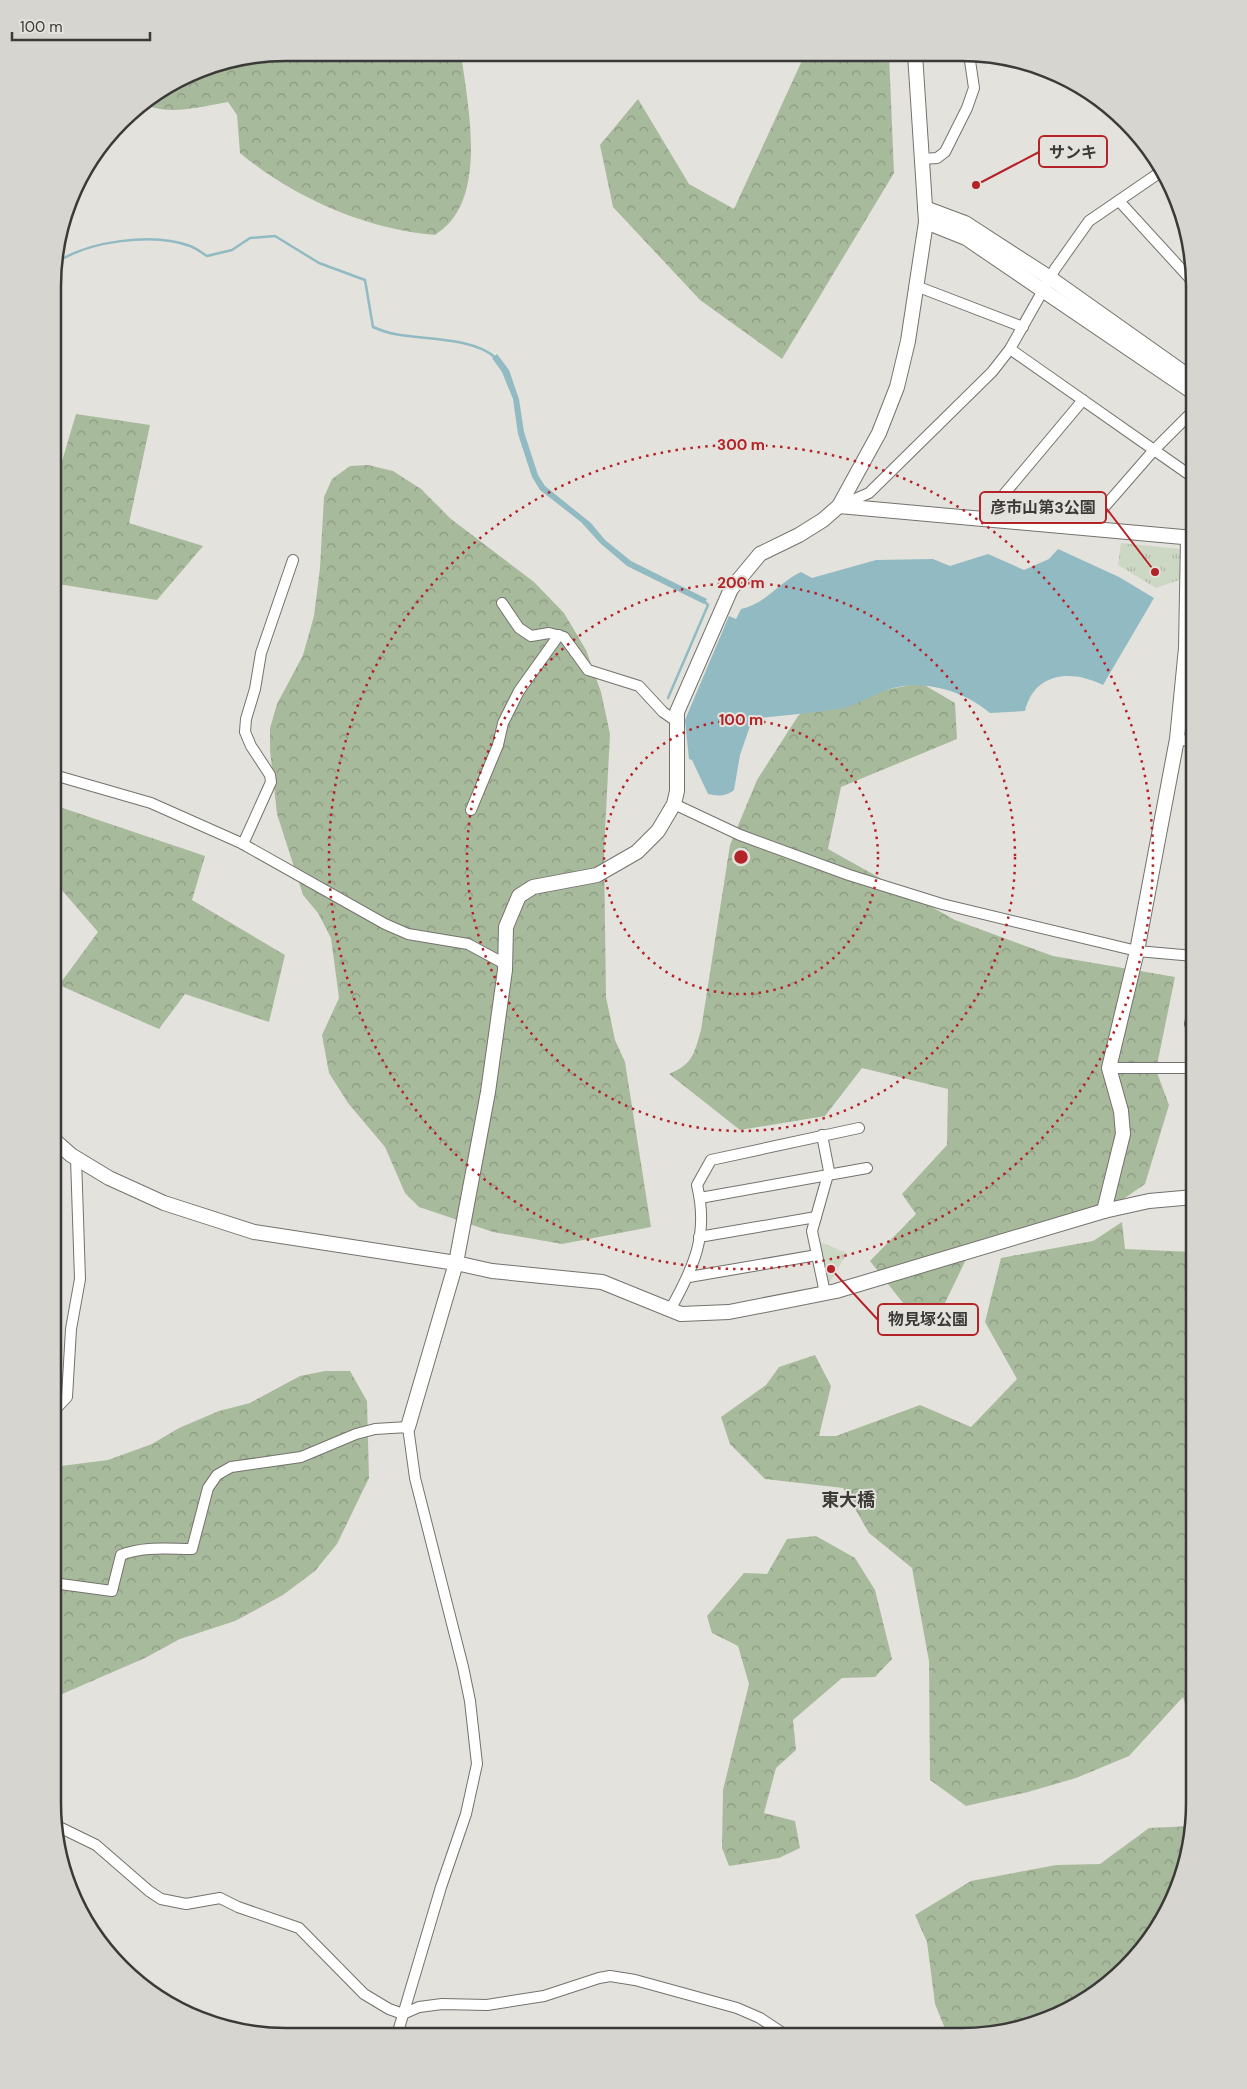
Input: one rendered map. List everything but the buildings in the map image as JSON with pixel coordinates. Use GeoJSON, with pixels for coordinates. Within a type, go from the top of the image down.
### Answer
{"type":"FeatureCollection","features":[{"type":"Feature","properties":{"kind":"street"},"geometry":{"type":"LineString","coordinates":[[839,506],[879,433],[897,387],[908,341],[926,215],[915,61]]}},
{"type":"Feature","properties":{"kind":"street"},"geometry":{"type":"LineString","coordinates":[[922,159],[937,158],[945,152],[967,108],[974,88],[970,62]]}},
{"type":"Feature","properties":{"kind":"street"},"geometry":{"type":"LineString","coordinates":[[399,2028],[441,1887],[466,1814],[477,1764],[468,1693],[415,1478],[408,1428],[456,1263],[488,1092],[505,964],[506,927],[519,896],[533,887],[597,875],[637,852],[658,831],[674,804],[679,766],[676,721],[681,703],[731,589],[741,574],[760,554],[800,535],[823,520],[839,506],[870,493],[992,372],[1010,348],[1047,283],[1089,221],[1120,202],[1157,175]]}},
{"type":"Feature","properties":{"kind":"street"},"geometry":{"type":"LineString","coordinates":[[1120,202],[1185,272]]}},
{"type":"Feature","properties":{"kind":"street"},"geometry":{"type":"LineString","coordinates":[[926,215],[1047,283],[1186,375]]}},
{"type":"Feature","properties":{"kind":"street"},"geometry":{"type":"LineString","coordinates":[[1047,283],[1186,387]]}},
{"type":"Feature","properties":{"kind":"street"},"geometry":{"type":"LineString","coordinates":[[916,286],[1023,327]]}},
{"type":"Feature","properties":{"kind":"street"},"geometry":{"type":"LineString","coordinates":[[1010,348],[1186,472]]}},
{"type":"Feature","properties":{"kind":"street"},"geometry":{"type":"LineString","coordinates":[[989,521],[990,511],[1083,400]]}},
{"type":"Feature","properties":{"kind":"street"},"geometry":{"type":"LineString","coordinates":[[1092,530],[1093,520],[1154,450],[1186,418]]}},
{"type":"Feature","properties":{"kind":"street"},"geometry":{"type":"LineString","coordinates":[[839,506],[1186,538]]}},
{"type":"Feature","properties":{"kind":"street"},"geometry":{"type":"LineString","coordinates":[[244,844],[271,782],[270,775],[251,746],[245,732],[246,719],[256,689],[261,653],[293,560]]}},
{"type":"Feature","properties":{"kind":"street"},"geometry":{"type":"LineString","coordinates":[[502,603],[518,628],[530,636],[558,635],[570,642],[577,656],[588,670],[639,686],[663,712],[676,721]]}},
{"type":"Feature","properties":{"kind":"street"},"geometry":{"type":"LineString","coordinates":[[471,810],[515,699],[558,635]]}},
{"type":"Feature","properties":{"kind":"street"},"geometry":{"type":"LineString","coordinates":[[1104,1211],[1123,1134],[1121,1111],[1109,1068],[1137,951],[1177,739],[1186,643]]}},
{"type":"Feature","properties":{"kind":"street"},"geometry":{"type":"LineString","coordinates":[[1177,739],[1186,741]]}},
{"type":"Feature","properties":{"kind":"street"},"geometry":{"type":"LineString","coordinates":[[61,777],[151,803],[244,844],[385,924],[408,934],[468,944],[505,964]]}},
{"type":"Feature","properties":{"kind":"street"},"geometry":{"type":"LineString","coordinates":[[674,804],[740,835],[849,875],[942,904],[1137,951],[1186,955]]}},
{"type":"Feature","properties":{"kind":"street"},"geometry":{"type":"LineString","coordinates":[[1109,1068],[1186,1068]]}},
{"type":"Feature","properties":{"kind":"street"},"geometry":{"type":"LineString","coordinates":[[670,1310],[689,1277],[699,1237],[702,1204],[697,1185],[710,1160],[859,1128]]}},
{"type":"Feature","properties":{"kind":"street"},"geometry":{"type":"LineString","coordinates":[[822,1135],[829,1170],[812,1231],[825,1293]]}},
{"type":"Feature","properties":{"kind":"street"},"geometry":{"type":"LineString","coordinates":[[61,1146],[76,1158],[110,1178],[164,1203],[254,1232],[456,1263],[492,1271],[602,1282],[681,1314],[729,1312],[825,1293],[1104,1211],[1149,1201],[1186,1198]]}},
{"type":"Feature","properties":{"kind":"street"},"geometry":{"type":"LineString","coordinates":[[61,1403],[67,1397],[71,1329],[80,1280],[76,1158]]}},
{"type":"Feature","properties":{"kind":"street"},"geometry":{"type":"LineString","coordinates":[[700,1198],[866,1168]]}},
{"type":"Feature","properties":{"kind":"street"},"geometry":{"type":"LineString","coordinates":[[699,1237],[816,1217]]}},
{"type":"Feature","properties":{"kind":"street"},"geometry":{"type":"LineString","coordinates":[[689,1277],[817,1255]]}},
{"type":"Feature","properties":{"kind":"street"},"geometry":{"type":"LineString","coordinates":[[61,1584],[112,1591],[121,1555],[132,1550],[192,1550],[208,1488],[217,1475],[232,1467],[301,1457],[356,1434],[374,1429],[408,1428]]}},
{"type":"Feature","properties":{"kind":"street"},"geometry":{"type":"LineString","coordinates":[[63,1829],[96,1845],[149,1891],[161,1899],[186,1904],[220,1898],[238,1907],[298,1928],[364,1994],[389,2009],[403,2014],[419,2007],[442,2004],[487,2005],[544,1996],[610,1976],[635,1980],[737,2008],[760,2018],[775,2028]]}},
{"type":"Feature","properties":{"kind":"green space"},"geometry":{"type":"Polygon","coordinates":[[[286,61],[462,61],[471,140],[467,185],[461,205],[447,226],[435,235],[383,226],[332,209],[307,197],[283,184],[240,153],[237,115],[228,102],[173,110],[152,107],[174,91],[200,78],[228,69],[257,63],[286,61]]]}},
{"type":"Feature","properties":{"kind":"green space"},"geometry":{"type":"Polygon","coordinates":[[[802,61],[889,61],[894,173],[782,359],[700,300],[613,207],[600,145],[638,99],[689,184],[734,209],[802,61]]]}},
{"type":"Feature","properties":{"kind":"green space"},"geometry":{"type":"Polygon","coordinates":[[[76,414],[150,425],[129,523],[203,546],[157,600],[61,584],[61,464],[76,414]]]}},
{"type":"Feature","properties":{"kind":"green space"},"geometry":{"type":"Polygon","coordinates":[[[368,465],[393,471],[421,489],[451,519],[534,582],[564,613],[586,650],[601,692],[610,734],[604,851],[606,997],[615,1040],[625,1062],[651,1227],[562,1244],[493,1232],[419,1207],[405,1193],[385,1147],[348,1103],[329,1073],[322,1035],[339,998],[331,938],[318,913],[303,895],[277,814],[270,750],[270,728],[277,704],[303,655],[314,616],[320,568],[324,497],[332,479],[350,466],[368,465]]]}},
{"type":"Feature","properties":{"kind":"green space"},"geometry":{"type":"Polygon","coordinates":[[[1121,543],[1181,549],[1182,579],[1156,588],[1118,565],[1121,543]]]}},
{"type":"Feature","properties":{"kind":"green space"},"geometry":{"type":"Polygon","coordinates":[[[921,683],[955,703],[957,739],[841,787],[828,849],[955,920],[1053,956],[1175,977],[1156,1070],[1169,1105],[1145,1184],[1090,1222],[972,1247],[929,1336],[870,1261],[916,1214],[902,1194],[947,1145],[948,1089],[862,1068],[825,1116],[740,1130],[669,1074],[688,1062],[701,1030],[730,845],[757,780],[798,716],[811,704],[921,683]]]}},
{"type":"Feature","properties":{"kind":"green space"},"geometry":{"type":"Polygon","coordinates":[[[61,807],[205,856],[192,900],[285,955],[269,1022],[185,994],[159,1029],[61,986],[61,982],[98,932],[61,889],[61,807]]]}},
{"type":"Feature","properties":{"kind":"green space"},"geometry":{"type":"Polygon","coordinates":[[[1122,1222],[1125,1249],[1186,1252],[1186,1707],[1183,1697],[1129,1756],[1076,1778],[1028,1792],[966,1806],[930,1780],[929,1661],[912,1568],[869,1533],[843,1488],[765,1479],[730,1444],[721,1417],[766,1385],[779,1367],[815,1355],[831,1386],[819,1436],[836,1436],[920,1405],[971,1427],[1017,1379],[985,1322],[1001,1258],[1093,1241],[1122,1222]]]}},
{"type":"Feature","properties":{"kind":"green space"},"geometry":{"type":"Polygon","coordinates":[[[820,1242],[847,1253],[828,1285],[820,1242]]]}},
{"type":"Feature","properties":{"kind":"green space"},"geometry":{"type":"Polygon","coordinates":[[[325,1371],[350,1371],[367,1401],[369,1478],[337,1544],[315,1571],[283,1595],[235,1621],[180,1639],[145,1658],[61,1695],[61,1466],[108,1460],[152,1444],[179,1428],[219,1411],[250,1403],[300,1376],[325,1371]]]}},
{"type":"Feature","properties":{"kind":"green space"},"geometry":{"type":"Polygon","coordinates":[[[816,1536],[855,1558],[875,1590],[892,1659],[875,1677],[842,1678],[793,1720],[796,1750],[776,1768],[764,1813],[795,1821],[800,1848],[779,1858],[729,1866],[722,1848],[723,1790],[749,1684],[738,1646],[712,1633],[707,1616],[744,1573],[767,1574],[787,1539],[816,1536]]]}},
{"type":"Feature","properties":{"kind":"green space"},"geometry":{"type":"Polygon","coordinates":[[[1184,1826],[1178,1861],[1163,1902],[1148,1928],[1120,1962],[1086,1990],[1047,2011],[1019,2020],[990,2026],[945,2028],[935,2004],[927,1942],[915,1915],[971,1881],[1056,1865],[1100,1864],[1149,1828],[1184,1826]]]}},
{"type":"Feature","properties":{"kind":"water"},"geometry":{"type":"Polygon","coordinates":[[[497,354],[509,370],[519,399],[524,432],[538,475],[545,486],[591,523],[605,540],[631,561],[707,599],[704,604],[627,566],[600,543],[581,522],[540,490],[532,477],[518,434],[513,399],[502,372],[492,358],[497,354]]]}},
{"type":"Feature","properties":{"kind":"water"},"geometry":{"type":"Polygon","coordinates":[[[1058,549],[1119,577],[1154,598],[1103,685],[1079,677],[1056,677],[1045,681],[1037,688],[1030,698],[1025,711],[990,713],[954,692],[941,688],[913,685],[886,690],[845,708],[759,718],[751,723],[740,755],[734,790],[728,794],[708,794],[692,760],[689,759],[685,720],[729,616],[736,619],[741,609],[758,603],[801,572],[812,578],[876,560],[933,559],[950,566],[988,554],[1024,570],[1049,559],[1058,549]]]}},
{"type":"Feature","properties":{"kind":"waterway"},"geometry":{"type":"LineString","coordinates":[[63,259],[102,245],[139,239],[175,242],[192,247],[207,256],[232,250],[250,238],[275,236],[319,263],[365,280],[373,327],[392,334],[448,340],[475,346],[496,358]]}},
{"type":"Feature","properties":{"kind":"waterway"},"geometry":{"type":"LineString","coordinates":[[668,698],[708,605],[703,600]]}},
{"type":"Feature","properties":{"kind":"place","name":"サンキ"},"geometry":{"type":"Point","coordinates":[976,185]}},
{"type":"Feature","properties":{"kind":"place","name":"彦市山第3公園"},"geometry":{"type":"Point","coordinates":[1155,572]}},
{"type":"Feature","properties":{"kind":"place","name":"物見塚公園"},"geometry":{"type":"Point","coordinates":[831,1269]}},
{"type":"Feature","properties":{"kind":"district","name":"東大橋"},"geometry":{"type":"Point","coordinates":[848,1500]}}]}
